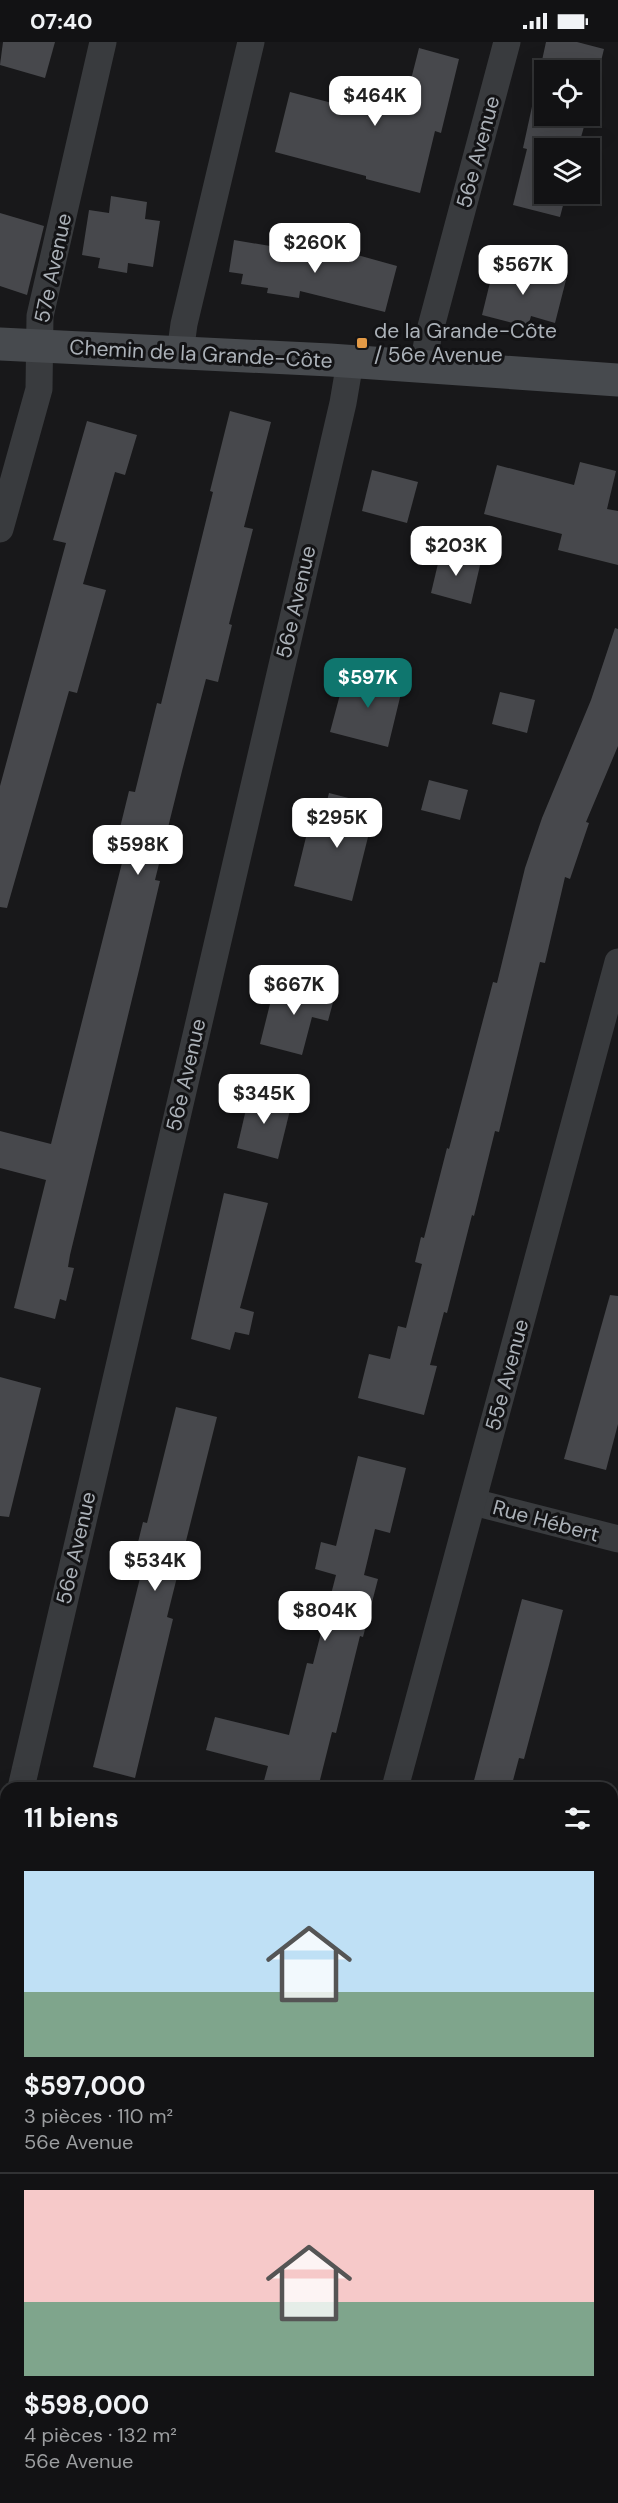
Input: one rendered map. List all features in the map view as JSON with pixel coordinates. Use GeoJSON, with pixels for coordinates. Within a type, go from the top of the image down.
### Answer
{"type":"FeatureCollection","features":[{"type":"Feature","properties":{"kind":"main road","name":"Chemin de la Grande-Côte"},"geometry":{"type":"LineString","coordinates":[[0,344],[423,366],[618,381]]}},
{"type":"Feature","properties":{"kind":"street","name":"57e Avenue"},"geometry":{"type":"LineString","coordinates":[[0,529],[39,389],[40,316],[103,42]]}},
{"type":"Feature","properties":{"kind":"street"},"geometry":{"type":"LineString","coordinates":[[180,353],[184,324],[251,42]]}},
{"type":"Feature","properties":{"kind":"street","name":"56e Avenue"},"geometry":{"type":"LineString","coordinates":[[423,366],[428,338],[507,42]]}},
{"type":"Feature","properties":{"kind":"street","name":"56e Avenue"},"geometry":{"type":"LineString","coordinates":[[22,1782],[343,403],[350,362]]}},
{"type":"Feature","properties":{"kind":"street","name":"55e Avenue"},"geometry":{"type":"LineString","coordinates":[[397,1782],[618,962]]}},
{"type":"Feature","properties":{"kind":"street","name":"Rue Hébert"},"geometry":{"type":"LineString","coordinates":[[473,1502],[618,1539]]}},
{"type":"Feature","properties":{"kind":"building"},"geometry":{"type":"Polygon","coordinates":[[[3,42],[55,42],[45,78],[0,65],[3,42]]]}},
{"type":"Feature","properties":{"kind":"building"},"geometry":{"type":"Polygon","coordinates":[[[546,42],[577,42],[604,49],[600,65],[600,60],[542,60],[546,42]]]}},
{"type":"Feature","properties":{"kind":"building"},"geometry":{"type":"Polygon","coordinates":[[[419,48],[459,59],[441,133],[435,131],[420,193],[275,152],[290,92],[359,110],[365,87],[406,99],[419,48]]]}},
{"type":"Feature","properties":{"kind":"building"},"geometry":{"type":"Polygon","coordinates":[[[534,97],[534,126],[584,126],[581,138],[534,138],[534,204],[563,204],[560,217],[513,205],[527,149],[523,148],[534,97]]]}},
{"type":"Feature","properties":{"kind":"building"},"geometry":{"type":"Polygon","coordinates":[[[111,196],[147,202],[145,219],[160,221],[153,267],[128,263],[127,273],[98,268],[100,258],[82,255],[89,210],[109,213],[111,196]]]}},
{"type":"Feature","properties":{"kind":"building"},"geometry":{"type":"Polygon","coordinates":[[[0,213],[44,226],[27,295],[0,286],[0,213]]]}},
{"type":"Feature","properties":{"kind":"building"},"geometry":{"type":"Polygon","coordinates":[[[234,240],[341,258],[343,251],[397,266],[385,312],[300,291],[299,298],[267,293],[268,288],[241,284],[243,274],[229,272],[234,240]]]}},
{"type":"Feature","properties":{"kind":"building"},"geometry":{"type":"Polygon","coordinates":[[[495,262],[566,280],[555,323],[531,316],[528,327],[482,315],[495,262]]]}},
{"type":"Feature","properties":{"kind":"building"},"geometry":{"type":"Polygon","coordinates":[[[230,411],[271,422],[244,527],[253,529],[229,624],[232,625],[218,682],[206,679],[182,771],[155,880],[160,881],[70,1255],[68,1267],[74,1268],[66,1301],[60,1299],[55,1319],[14,1308],[46,1180],[0,1168],[0,1131],[51,1144],[125,851],[115,848],[129,791],[135,792],[157,703],[161,704],[213,492],[210,491],[230,411]]]}},
{"type":"Feature","properties":{"kind":"building"},"geometry":{"type":"Polygon","coordinates":[[[87,421],[137,435],[125,475],[115,472],[83,584],[106,590],[77,693],[69,691],[7,908],[0,907],[0,786],[66,543],[53,540],[87,421]]]}},
{"type":"Feature","properties":{"kind":"building"},"geometry":{"type":"Polygon","coordinates":[[[580,462],[616,471],[607,509],[618,511],[618,565],[558,550],[562,534],[484,514],[497,465],[574,485],[580,462]]]}},
{"type":"Feature","properties":{"kind":"building"},"geometry":{"type":"Polygon","coordinates":[[[372,470],[418,482],[407,523],[362,511],[372,470]]]}},
{"type":"Feature","properties":{"kind":"building"},"geometry":{"type":"Polygon","coordinates":[[[441,551],[481,561],[471,604],[431,593],[441,551]]]}},
{"type":"Feature","properties":{"kind":"building"},"geometry":{"type":"Polygon","coordinates":[[[615,628],[618,629],[618,746],[586,822],[589,823],[570,879],[565,877],[545,963],[540,962],[499,1132],[495,1131],[474,1216],[472,1215],[447,1313],[444,1312],[430,1365],[437,1366],[424,1415],[358,1398],[369,1354],[390,1359],[398,1326],[406,1328],[422,1264],[415,1262],[421,1237],[424,1238],[493,982],[497,983],[525,868],[542,818],[591,700],[615,628]]]}},
{"type":"Feature","properties":{"kind":"building"},"geometry":{"type":"Polygon","coordinates":[[[358,670],[404,681],[388,747],[330,732],[342,687],[354,690],[358,670]]]}},
{"type":"Feature","properties":{"kind":"building"},"geometry":{"type":"Polygon","coordinates":[[[500,692],[535,700],[527,733],[492,724],[500,692]]]}},
{"type":"Feature","properties":{"kind":"building"},"geometry":{"type":"Polygon","coordinates":[[[429,780],[468,790],[460,820],[421,810],[429,780]]]}},
{"type":"Feature","properties":{"kind":"building"},"geometry":{"type":"Polygon","coordinates":[[[329,793],[376,805],[352,901],[294,886],[307,833],[318,836],[329,793]]]}},
{"type":"Feature","properties":{"kind":"building"},"geometry":{"type":"Polygon","coordinates":[[[276,980],[335,995],[328,1021],[312,1017],[302,1055],[260,1044],[276,980]]]}},
{"type":"Feature","properties":{"kind":"building"},"geometry":{"type":"Polygon","coordinates":[[[250,1092],[292,1102],[278,1159],[237,1148],[250,1092]]]}},
{"type":"Feature","properties":{"kind":"building"},"geometry":{"type":"Polygon","coordinates":[[[224,1193],[268,1203],[240,1308],[254,1312],[249,1335],[235,1332],[230,1350],[191,1339],[224,1193]]]}},
{"type":"Feature","properties":{"kind":"building"},"geometry":{"type":"Polygon","coordinates":[[[610,1295],[618,1296],[618,1424],[606,1470],[564,1459],[610,1295]]]}},
{"type":"Feature","properties":{"kind":"building"},"geometry":{"type":"Polygon","coordinates":[[[0,1377],[41,1388],[9,1517],[0,1516],[0,1377]]]}},
{"type":"Feature","properties":{"kind":"building"},"geometry":{"type":"Polygon","coordinates":[[[176,1407],[217,1417],[167,1617],[173,1619],[135,1778],[93,1767],[140,1578],[130,1575],[143,1522],[147,1523],[176,1407]]]}},
{"type":"Feature","properties":{"kind":"building"},"geometry":{"type":"Polygon","coordinates":[[[358,1456],[406,1468],[390,1533],[375,1529],[364,1575],[378,1579],[363,1637],[360,1636],[336,1733],[332,1732],[320,1782],[264,1782],[268,1766],[206,1750],[215,1717],[289,1735],[307,1663],[313,1664],[336,1575],[315,1569],[321,1542],[336,1546],[358,1456]]]}},
{"type":"Feature","properties":{"kind":"building"},"geometry":{"type":"Polygon","coordinates":[[[522,1599],[563,1610],[524,1759],[519,1758],[513,1782],[474,1782],[522,1599]]]}},
{"type":"Feature","properties":{"kind":"place","name":"de la Grande-Côte / 56e Avenue"},"geometry":{"type":"Point","coordinates":[362,343]}}]}
